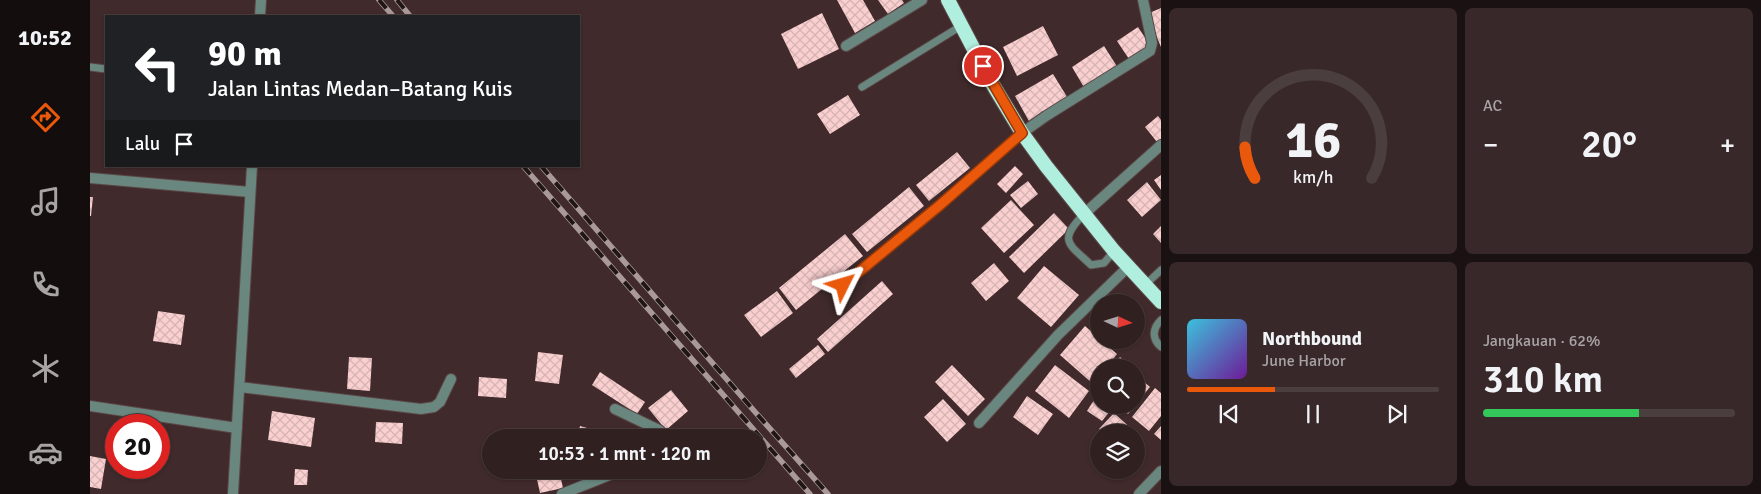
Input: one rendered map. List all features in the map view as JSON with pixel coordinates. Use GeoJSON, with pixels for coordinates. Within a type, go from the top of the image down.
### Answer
{"type":"FeatureCollection","features":[{"type":"Feature","properties":{"kind":"highway"},"geometry":{"type":"LineString","coordinates":[[948,0],[990,80],[1022,133],[1114,251],[1161,302]]}},
{"type":"Feature","properties":{"kind":"street"},"geometry":{"type":"LineString","coordinates":[[260,15],[261,0]]}},
{"type":"Feature","properties":{"kind":"street"},"geometry":{"type":"LineString","coordinates":[[846,46],[922,0]]}},
{"type":"Feature","properties":{"kind":"street"},"geometry":{"type":"LineString","coordinates":[[1022,133],[1150,51],[1152,44],[1143,0]]}},
{"type":"Feature","properties":{"kind":"street"},"geometry":{"type":"LineString","coordinates":[[1084,214],[1161,145]]}},
{"type":"Feature","properties":{"kind":"street"},"geometry":{"type":"LineString","coordinates":[[232,494],[240,388],[252,167]]}},
{"type":"Feature","properties":{"kind":"street"},"geometry":{"type":"LineString","coordinates":[[90,178],[250,192]]}},
{"type":"Feature","properties":{"kind":"street"},"geometry":{"type":"LineString","coordinates":[[978,423],[1058,335],[1128,267]]}},
{"type":"Feature","properties":{"kind":"street"},"geometry":{"type":"LineString","coordinates":[[240,388],[422,409],[434,408],[440,402],[451,379]]}},
{"type":"Feature","properties":{"kind":"street"},"geometry":{"type":"LineString","coordinates":[[90,406],[237,428]]}},
{"type":"Feature","properties":{"kind":"street"},"geometry":{"type":"LineString","coordinates":[[615,409],[657,429]]}},
{"type":"Feature","properties":{"kind":"street"},"geometry":{"type":"LineString","coordinates":[[1139,494],[1161,471]]}},
{"type":"Feature","properties":{"kind":"street"},"geometry":{"type":"LineString","coordinates":[[562,494],[600,479]]}},
{"type":"Feature","properties":{"kind":"lane"},"geometry":{"type":"LineString","coordinates":[[862,87],[961,26]]}},
{"type":"Feature","properties":{"kind":"lane"},"geometry":{"type":"LineString","coordinates":[[90,67],[105,69]]}},
{"type":"Feature","properties":{"kind":"lane"},"geometry":{"type":"LineString","coordinates":[[843,285],[933,211],[1022,133]]}},
{"type":"Feature","properties":{"kind":"lane"},"geometry":{"type":"LineString","coordinates":[[1084,214],[1069,232],[1067,238],[1069,244],[1091,265],[1104,262],[1114,251]]}},
{"type":"Feature","properties":{"kind":"lane"},"geometry":{"type":"LineString","coordinates":[[1145,285],[1161,270]]}},
{"type":"Feature","properties":{"kind":"lane"},"geometry":{"type":"LineString","coordinates":[[1161,320],[1156,325],[1154,335],[1156,342],[1161,347]]}},
{"type":"Feature","properties":{"kind":"building"},"geometry":{"type":"Polygon","coordinates":[[[837,0],[863,0],[875,21],[855,33],[837,0]]]}},
{"type":"Feature","properties":{"kind":"building"},"geometry":{"type":"Polygon","coordinates":[[[878,0],[902,0],[904,3],[888,14],[878,0]]]}},
{"type":"Feature","properties":{"kind":"building"},"geometry":{"type":"Polygon","coordinates":[[[1161,8],[1161,47],[1147,14],[1161,8]]]}},
{"type":"Feature","properties":{"kind":"building"},"geometry":{"type":"Polygon","coordinates":[[[822,13],[839,49],[798,69],[781,34],[822,13]]]}},
{"type":"Feature","properties":{"kind":"building"},"geometry":{"type":"Polygon","coordinates":[[[1043,26],[1058,55],[1017,76],[1003,47],[1043,26]]]}},
{"type":"Feature","properties":{"kind":"building"},"geometry":{"type":"Polygon","coordinates":[[[1138,27],[1150,45],[1129,59],[1117,41],[1138,27]]]}},
{"type":"Feature","properties":{"kind":"building"},"geometry":{"type":"Polygon","coordinates":[[[1104,46],[1118,68],[1085,89],[1072,67],[1104,46]]]}},
{"type":"Feature","properties":{"kind":"building"},"geometry":{"type":"Polygon","coordinates":[[[1053,74],[1069,100],[1030,123],[1015,96],[1053,74]]]}},
{"type":"Feature","properties":{"kind":"building"},"geometry":{"type":"Polygon","coordinates":[[[848,95],[860,115],[830,134],[817,114],[848,95]]]}},
{"type":"Feature","properties":{"kind":"building"},"geometry":{"type":"Polygon","coordinates":[[[1158,116],[1161,120],[1161,139],[1157,142],[1145,127],[1158,116]]]}},
{"type":"Feature","properties":{"kind":"building"},"geometry":{"type":"Polygon","coordinates":[[[957,152],[970,168],[929,201],[916,185],[957,152]]]}},
{"type":"Feature","properties":{"kind":"building"},"geometry":{"type":"Polygon","coordinates":[[[1015,166],[1023,174],[1006,193],[997,184],[1015,166]]]}},
{"type":"Feature","properties":{"kind":"building"},"geometry":{"type":"Polygon","coordinates":[[[1161,175],[1161,190],[1154,180],[1161,175]]]}},
{"type":"Feature","properties":{"kind":"building"},"geometry":{"type":"Polygon","coordinates":[[[1028,181],[1038,194],[1021,208],[1010,195],[1028,181]]]}},
{"type":"Feature","properties":{"kind":"building"},"geometry":{"type":"Polygon","coordinates":[[[1147,182],[1161,200],[1142,217],[1127,200],[1147,182]]]}},
{"type":"Feature","properties":{"kind":"building"},"geometry":{"type":"Polygon","coordinates":[[[909,187],[924,206],[867,252],[852,234],[909,187]]]}},
{"type":"Feature","properties":{"kind":"building"},"geometry":{"type":"Polygon","coordinates":[[[90,197],[93,197],[91,216],[90,216],[90,197]]]}},
{"type":"Feature","properties":{"kind":"building"},"geometry":{"type":"Polygon","coordinates":[[[1011,200],[1034,225],[1004,253],[981,228],[1011,200]]]}},
{"type":"Feature","properties":{"kind":"building"},"geometry":{"type":"Polygon","coordinates":[[[1054,213],[1069,229],[1024,273],[1009,257],[1054,213]]]}},
{"type":"Feature","properties":{"kind":"building"},"geometry":{"type":"Polygon","coordinates":[[[1161,226],[1161,243],[1153,234],[1161,226]]]}},
{"type":"Feature","properties":{"kind":"building"},"geometry":{"type":"Polygon","coordinates":[[[845,234],[863,256],[796,310],[779,288],[845,234]]]}},
{"type":"Feature","properties":{"kind":"building"},"geometry":{"type":"Polygon","coordinates":[[[994,263],[1009,281],[986,301],[971,283],[994,263]]]}},
{"type":"Feature","properties":{"kind":"building"},"geometry":{"type":"Polygon","coordinates":[[[1044,266],[1079,295],[1051,327],[1017,298],[1044,266]]]}},
{"type":"Feature","properties":{"kind":"building"},"geometry":{"type":"Polygon","coordinates":[[[882,281],[893,294],[828,352],[817,339],[882,281]]]}},
{"type":"Feature","properties":{"kind":"building"},"geometry":{"type":"Polygon","coordinates":[[[777,291],[793,313],[761,337],[744,315],[777,291]]]}},
{"type":"Feature","properties":{"kind":"building"},"geometry":{"type":"Polygon","coordinates":[[[158,311],[185,315],[181,345],[153,341],[158,311]]]}},
{"type":"Feature","properties":{"kind":"building"},"geometry":{"type":"Polygon","coordinates":[[[1085,326],[1090,330],[1090,349],[1111,349],[1117,354],[1113,359],[1090,359],[1090,381],[1060,355],[1085,326]]]}},
{"type":"Feature","properties":{"kind":"building"},"geometry":{"type":"Polygon","coordinates":[[[818,345],[825,354],[796,378],[789,369],[818,345]]]}},
{"type":"Feature","properties":{"kind":"building"},"geometry":{"type":"Polygon","coordinates":[[[538,352],[563,355],[559,384],[535,381],[538,352]]]}},
{"type":"Feature","properties":{"kind":"building"},"geometry":{"type":"Polygon","coordinates":[[[349,357],[372,358],[370,391],[347,389],[349,357]]]}},
{"type":"Feature","properties":{"kind":"building"},"geometry":{"type":"Polygon","coordinates":[[[952,365],[985,399],[968,416],[935,382],[952,365]]]}},
{"type":"Feature","properties":{"kind":"building"},"geometry":{"type":"Polygon","coordinates":[[[1055,365],[1089,391],[1069,418],[1035,391],[1055,365]]]}},
{"type":"Feature","properties":{"kind":"building"},"geometry":{"type":"Polygon","coordinates":[[[600,372],[645,402],[637,414],[592,385],[600,372]]]}},
{"type":"Feature","properties":{"kind":"building"},"geometry":{"type":"Polygon","coordinates":[[[479,377],[507,379],[506,398],[478,396],[479,377]]]}},
{"type":"Feature","properties":{"kind":"building"},"geometry":{"type":"Polygon","coordinates":[[[1145,383],[1150,387],[1145,393],[1145,383]]]}},
{"type":"Feature","properties":{"kind":"building"},"geometry":{"type":"Polygon","coordinates":[[[1155,388],[1161,393],[1161,416],[1149,431],[1145,428],[1145,424],[1140,424],[1132,417],[1134,414],[1145,414],[1145,401],[1155,388]]]}},
{"type":"Feature","properties":{"kind":"building"},"geometry":{"type":"Polygon","coordinates":[[[671,390],[688,411],[665,429],[648,408],[671,390]]]}},
{"type":"Feature","properties":{"kind":"building"},"geometry":{"type":"Polygon","coordinates":[[[1027,396],[1053,414],[1038,435],[1013,417],[1027,396]]]}},
{"type":"Feature","properties":{"kind":"building"},"geometry":{"type":"Polygon","coordinates":[[[943,399],[966,424],[947,442],[924,417],[943,399]]]}},
{"type":"Feature","properties":{"kind":"building"},"geometry":{"type":"Polygon","coordinates":[[[272,411],[315,418],[311,447],[268,440],[272,411]]]}},
{"type":"Feature","properties":{"kind":"building"},"geometry":{"type":"Polygon","coordinates":[[[1092,414],[1108,414],[1102,421],[1092,414]]]}},
{"type":"Feature","properties":{"kind":"building"},"geometry":{"type":"Polygon","coordinates":[[[1115,414],[1126,424],[1104,424],[1115,414]]]}},
{"type":"Feature","properties":{"kind":"building"},"geometry":{"type":"Polygon","coordinates":[[[376,422],[403,423],[402,444],[375,442],[376,422]]]}},
{"type":"Feature","properties":{"kind":"building"},"geometry":{"type":"Polygon","coordinates":[[[580,426],[591,429],[579,429],[580,426]]]}},
{"type":"Feature","properties":{"kind":"building"},"geometry":{"type":"Polygon","coordinates":[[[1161,426],[1161,440],[1154,434],[1161,426]]]}},
{"type":"Feature","properties":{"kind":"building"},"geometry":{"type":"Polygon","coordinates":[[[90,456],[105,459],[101,489],[90,487],[90,456]]]}},
{"type":"Feature","properties":{"kind":"building"},"geometry":{"type":"Polygon","coordinates":[[[295,469],[308,470],[307,485],[294,485],[295,469]]]}},
{"type":"Feature","properties":{"kind":"building"},"geometry":{"type":"Polygon","coordinates":[[[537,479],[561,479],[563,488],[540,493],[537,479]]]}},
{"type":"Feature","properties":{"kind":"railway"},"geometry":{"type":"LineString","coordinates":[[379,0],[392,15]]}},
{"type":"Feature","properties":{"kind":"railway"},"geometry":{"type":"LineString","coordinates":[[397,0],[409,15]]}},
{"type":"Feature","properties":{"kind":"railway"},"geometry":{"type":"LineString","coordinates":[[524,167],[810,494]]}},
{"type":"Feature","properties":{"kind":"railway"},"geometry":{"type":"LineString","coordinates":[[542,167],[828,494]]}},
{"type":"Feature","properties":{"kind":"route"},"geometry":{"type":"LineString","coordinates":[[843,285],[940,205],[1022,133],[983,66]]}}]}
